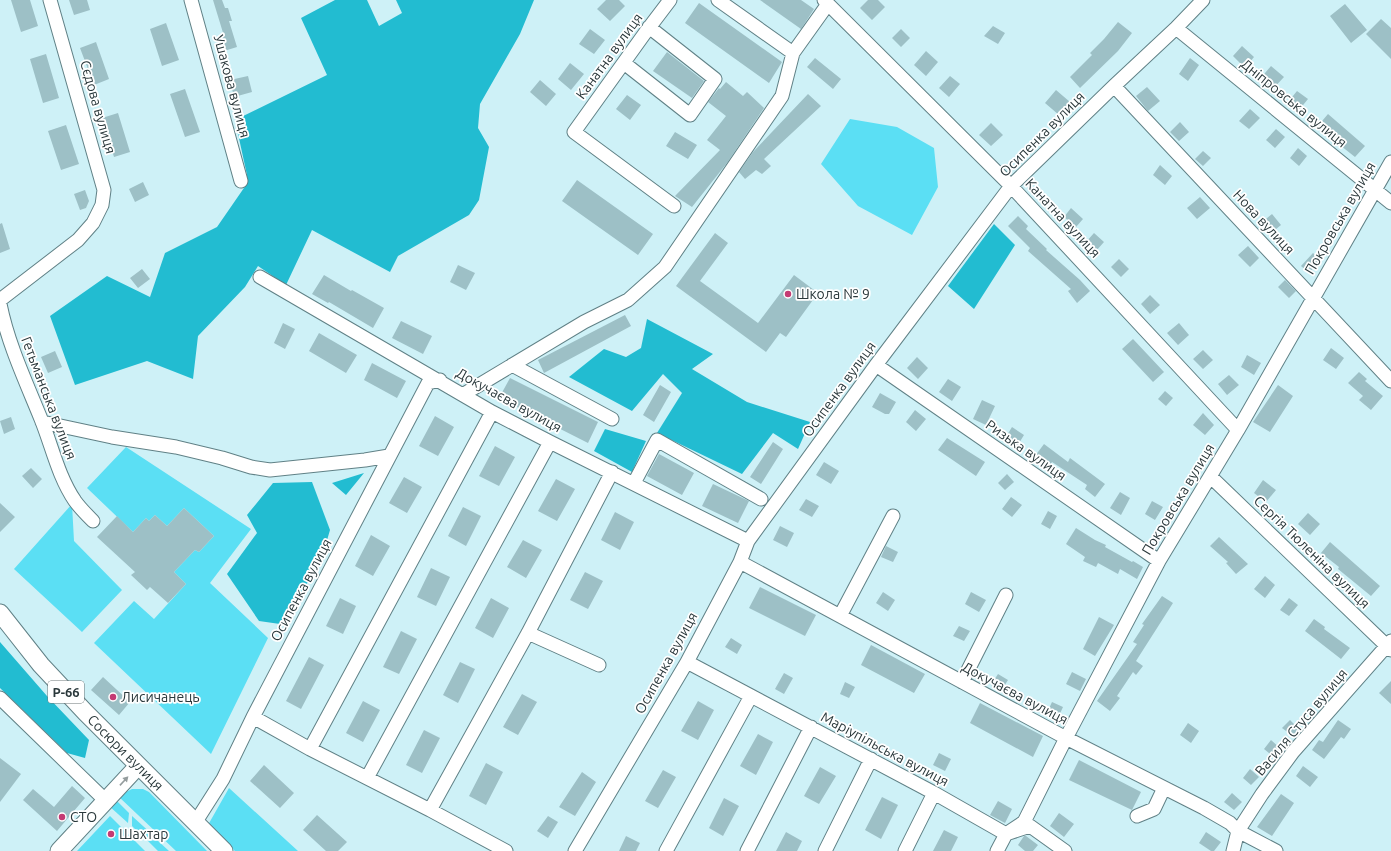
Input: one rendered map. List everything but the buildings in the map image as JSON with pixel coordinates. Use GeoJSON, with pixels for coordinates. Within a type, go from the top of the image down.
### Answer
{"type":"FeatureCollection","features":[{"type":"Feature","properties":{"kind":"main road","name":"Сосюри вулиця"},"geometry":{"type":"LineString","coordinates":[[0,613],[42,665],[85,712],[224,851]]}},
{"type":"Feature","properties":{"kind":"main road"},"geometry":{"type":"LineString","coordinates":[[59,851],[138,766]]}},
{"type":"Feature","properties":{"kind":"street","name":"Сєдова вулиця"},"geometry":{"type":"LineString","coordinates":[[0,300],[78,240],[93,223],[102,205],[104,190],[50,0]]}},
{"type":"Feature","properties":{"kind":"street","name":"Ушакова вулиця"},"geometry":{"type":"LineString","coordinates":[[191,0],[241,181]]}},
{"type":"Feature","properties":{"kind":"street","name":"Канатна вулиця"},"geometry":{"type":"LineString","coordinates":[[670,0],[574,132],[674,206]]}},
{"type":"Feature","properties":{"kind":"street"},"geometry":{"type":"LineString","coordinates":[[718,0],[793,53]]}},
{"type":"Feature","properties":{"kind":"street","name":"Осипенка вулиця"},"geometry":{"type":"LineString","coordinates":[[575,851],[687,662],[740,562],[748,541],[876,365],[1011,186],[1176,28],[1203,0]]}},
{"type":"Feature","properties":{"kind":"street","name":"Канатна вулиця"},"geometry":{"type":"LineString","coordinates":[[826,2],[1011,186],[1238,430]]}},
{"type":"Feature","properties":{"kind":"street"},"geometry":{"type":"LineString","coordinates":[[464,394],[584,322],[628,300],[665,267],[782,96],[793,53],[826,2]]}},
{"type":"Feature","properties":{"kind":"street"},"geometry":{"type":"LineString","coordinates":[[624,63],[690,115],[715,79],[650,27]]}},
{"type":"Feature","properties":{"kind":"street","name":"Дніпровська вулиця"},"geometry":{"type":"LineString","coordinates":[[1176,28],[1391,203]]}},
{"type":"Feature","properties":{"kind":"street","name":"Нова вулиця"},"geometry":{"type":"LineString","coordinates":[[1114,86],[1391,381]]}},
{"type":"Feature","properties":{"kind":"street","name":"Покровська вулиця"},"geometry":{"type":"LineString","coordinates":[[997,851],[1006,834],[1024,822],[1158,561],[1211,477],[1391,162]]}},
{"type":"Feature","properties":{"kind":"street","name":"Докучаєва вулиця"},"geometry":{"type":"LineString","coordinates":[[260,277],[440,380],[492,412],[748,541]]}},
{"type":"Feature","properties":{"kind":"street","name":"Гетьманська вулиця"},"geometry":{"type":"LineString","coordinates":[[0,304],[3,319],[20,367],[63,481],[75,501],[93,521]]}},
{"type":"Feature","properties":{"kind":"street"},"geometry":{"type":"LineString","coordinates":[[512,365],[612,419]]}},
{"type":"Feature","properties":{"kind":"street","name":"Ризька вулиця"},"geometry":{"type":"LineString","coordinates":[[876,365],[1158,561]]}},
{"type":"Feature","properties":{"kind":"street","name":"Осипенка вулиця"},"geometry":{"type":"LineString","coordinates":[[195,823],[223,779],[253,716],[428,383],[440,380]]}},
{"type":"Feature","properties":{"kind":"street"},"geometry":{"type":"LineString","coordinates":[[310,749],[492,412]]}},
{"type":"Feature","properties":{"kind":"street"},"geometry":{"type":"LineString","coordinates":[[42,422],[112,437],[176,447],[222,458],[251,467],[270,470],[390,456]]}},
{"type":"Feature","properties":{"kind":"street"},"geometry":{"type":"LineString","coordinates":[[634,483],[657,440],[761,499]]}},
{"type":"Feature","properties":{"kind":"street"},"geometry":{"type":"LineString","coordinates":[[367,778],[550,442]]}},
{"type":"Feature","properties":{"kind":"street"},"geometry":{"type":"LineString","coordinates":[[430,810],[528,633],[612,472]]}},
{"type":"Feature","properties":{"kind":"street","name":"Сергія Тюленіна вулиця"},"geometry":{"type":"LineString","coordinates":[[1211,477],[1390,646]]}},
{"type":"Feature","properties":{"kind":"street"},"geometry":{"type":"LineString","coordinates":[[840,616],[893,516]]}},
{"type":"Feature","properties":{"kind":"street","name":"Докучаєва вулиця"},"geometry":{"type":"LineString","coordinates":[[740,562],[1066,738],[1230,823],[1238,832],[1276,851]]}},
{"type":"Feature","properties":{"kind":"street"},"geometry":{"type":"LineString","coordinates":[[962,682],[1006,595]]}},
{"type":"Feature","properties":{"kind":"street"},"geometry":{"type":"LineString","coordinates":[[528,633],[599,665]]}},
{"type":"Feature","properties":{"kind":"street","name":"Василя Стуса вулиця"},"geometry":{"type":"LineString","coordinates":[[1233,851],[1238,832],[1262,794],[1293,752],[1390,646]]}},
{"type":"Feature","properties":{"kind":"street","name":"Маріупільська вулиця"},"geometry":{"type":"LineString","coordinates":[[687,662],[871,759],[1006,834]]}},
{"type":"Feature","properties":{"kind":"street"},"geometry":{"type":"LineString","coordinates":[[666,851],[751,696]]}},
{"type":"Feature","properties":{"kind":"street"},"geometry":{"type":"LineString","coordinates":[[0,698],[106,801]]}},
{"type":"Feature","properties":{"kind":"street"},"geometry":{"type":"LineString","coordinates":[[253,716],[310,749],[430,810],[506,851]]}},
{"type":"Feature","properties":{"kind":"street"},"geometry":{"type":"LineString","coordinates":[[747,851],[811,727]]}},
{"type":"Feature","properties":{"kind":"street"},"geometry":{"type":"LineString","coordinates":[[825,851],[871,759]]}},
{"type":"Feature","properties":{"kind":"street"},"geometry":{"type":"LineString","coordinates":[[1137,816],[1154,809],[1164,788]]}},
{"type":"Feature","properties":{"kind":"street"},"geometry":{"type":"LineString","coordinates":[[905,851],[934,793]]}},
{"type":"Feature","properties":{"kind":"street"},"geometry":{"type":"LineString","coordinates":[[1006,834],[1030,826],[1065,851]]}},
{"type":"Feature","properties":{"kind":"shaded area"},"geometry":{"type":"Polygon","coordinates":[[[335,0],[367,0],[379,26],[402,13],[396,0],[534,0],[520,34],[480,104],[478,128],[489,147],[479,200],[469,215],[398,256],[390,272],[312,230],[286,285],[258,266],[245,287],[198,336],[193,379],[147,361],[75,385],[50,316],[107,276],[150,297],[165,253],[217,227],[246,185],[247,175],[235,120],[327,75],[301,18],[335,0]]]}},
{"type":"Feature","properties":{"kind":"shaded area"},"geometry":{"type":"Polygon","coordinates":[[[850,119],[897,127],[934,148],[938,187],[912,235],[858,206],[821,164],[850,119]]]}},
{"type":"Feature","properties":{"kind":"shaded area"},"geometry":{"type":"Polygon","coordinates":[[[994,224],[1015,245],[974,309],[948,286],[994,224]]]}},
{"type":"Feature","properties":{"kind":"shaded area"},"geometry":{"type":"Polygon","coordinates":[[[647,319],[713,354],[692,369],[747,402],[810,422],[798,449],[773,433],[742,474],[657,433],[682,393],[663,374],[632,411],[569,377],[604,349],[626,357],[641,348],[647,319]]]}},
{"type":"Feature","properties":{"kind":"shaded area"},"geometry":{"type":"Polygon","coordinates":[[[605,429],[646,441],[632,472],[594,451],[605,429]]]}},
{"type":"Feature","properties":{"kind":"shaded area"},"geometry":{"type":"Polygon","coordinates":[[[126,447],[251,529],[210,583],[268,638],[211,754],[94,643],[134,601],[154,619],[186,584],[174,572],[195,550],[199,552],[214,536],[184,508],[167,526],[155,515],[149,521],[146,518],[133,532],[87,488],[126,447]]]}},
{"type":"Feature","properties":{"kind":"shaded area"},"geometry":{"type":"Polygon","coordinates":[[[364,473],[346,495],[332,483],[364,473]]]}},
{"type":"Feature","properties":{"kind":"shaded area"},"geometry":{"type":"Polygon","coordinates":[[[312,482],[330,530],[320,564],[280,624],[259,621],[227,574],[257,533],[247,515],[273,483],[312,482]]]}},
{"type":"Feature","properties":{"kind":"shaded area"},"geometry":{"type":"Polygon","coordinates":[[[72,504],[74,541],[122,590],[82,632],[14,569],[72,504]]]}},
{"type":"Feature","properties":{"kind":"shaded area"},"geometry":{"type":"Polygon","coordinates":[[[0,642],[47,696],[89,740],[85,758],[67,753],[0,688],[0,642]]]}},
{"type":"Feature","properties":{"kind":"shaded area"},"geometry":{"type":"Polygon","coordinates":[[[229,788],[298,851],[235,851],[208,825],[229,788]]]}},
{"type":"Feature","properties":{"kind":"shaded area"},"geometry":{"type":"Polygon","coordinates":[[[132,789],[143,789],[149,792],[207,851],[176,851],[118,796],[132,789]]]}},
{"type":"Feature","properties":{"kind":"shaded area"},"geometry":{"type":"Polygon","coordinates":[[[115,799],[129,813],[128,823],[108,805],[115,799]]]}},
{"type":"Feature","properties":{"kind":"shaded area","name":"Шахтар"},"geometry":{"type":"Polygon","coordinates":[[[110,816],[145,851],[77,851],[110,816]]]}},
{"type":"Feature","properties":{"kind":"shaded area"},"geometry":{"type":"Polygon","coordinates":[[[132,816],[154,836],[144,838],[132,826],[132,816]]]}},
{"type":"Feature","properties":{"kind":"shaded area"},"geometry":{"type":"Polygon","coordinates":[[[157,840],[169,851],[158,851],[148,841],[157,840]]]}},
{"type":"Feature","properties":{"kind":"place","name":"Школа № 9"},"geometry":{"type":"Point","coordinates":[788,294]}},
{"type":"Feature","properties":{"kind":"place","name":"Лисичанець"},"geometry":{"type":"Point","coordinates":[113,697]}},
{"type":"Feature","properties":{"kind":"place","name":"СТО"},"geometry":{"type":"Point","coordinates":[62,817]}},
{"type":"Feature","properties":{"kind":"place","name":"Шахтар"},"geometry":{"type":"Point","coordinates":[111,834]}}]}
